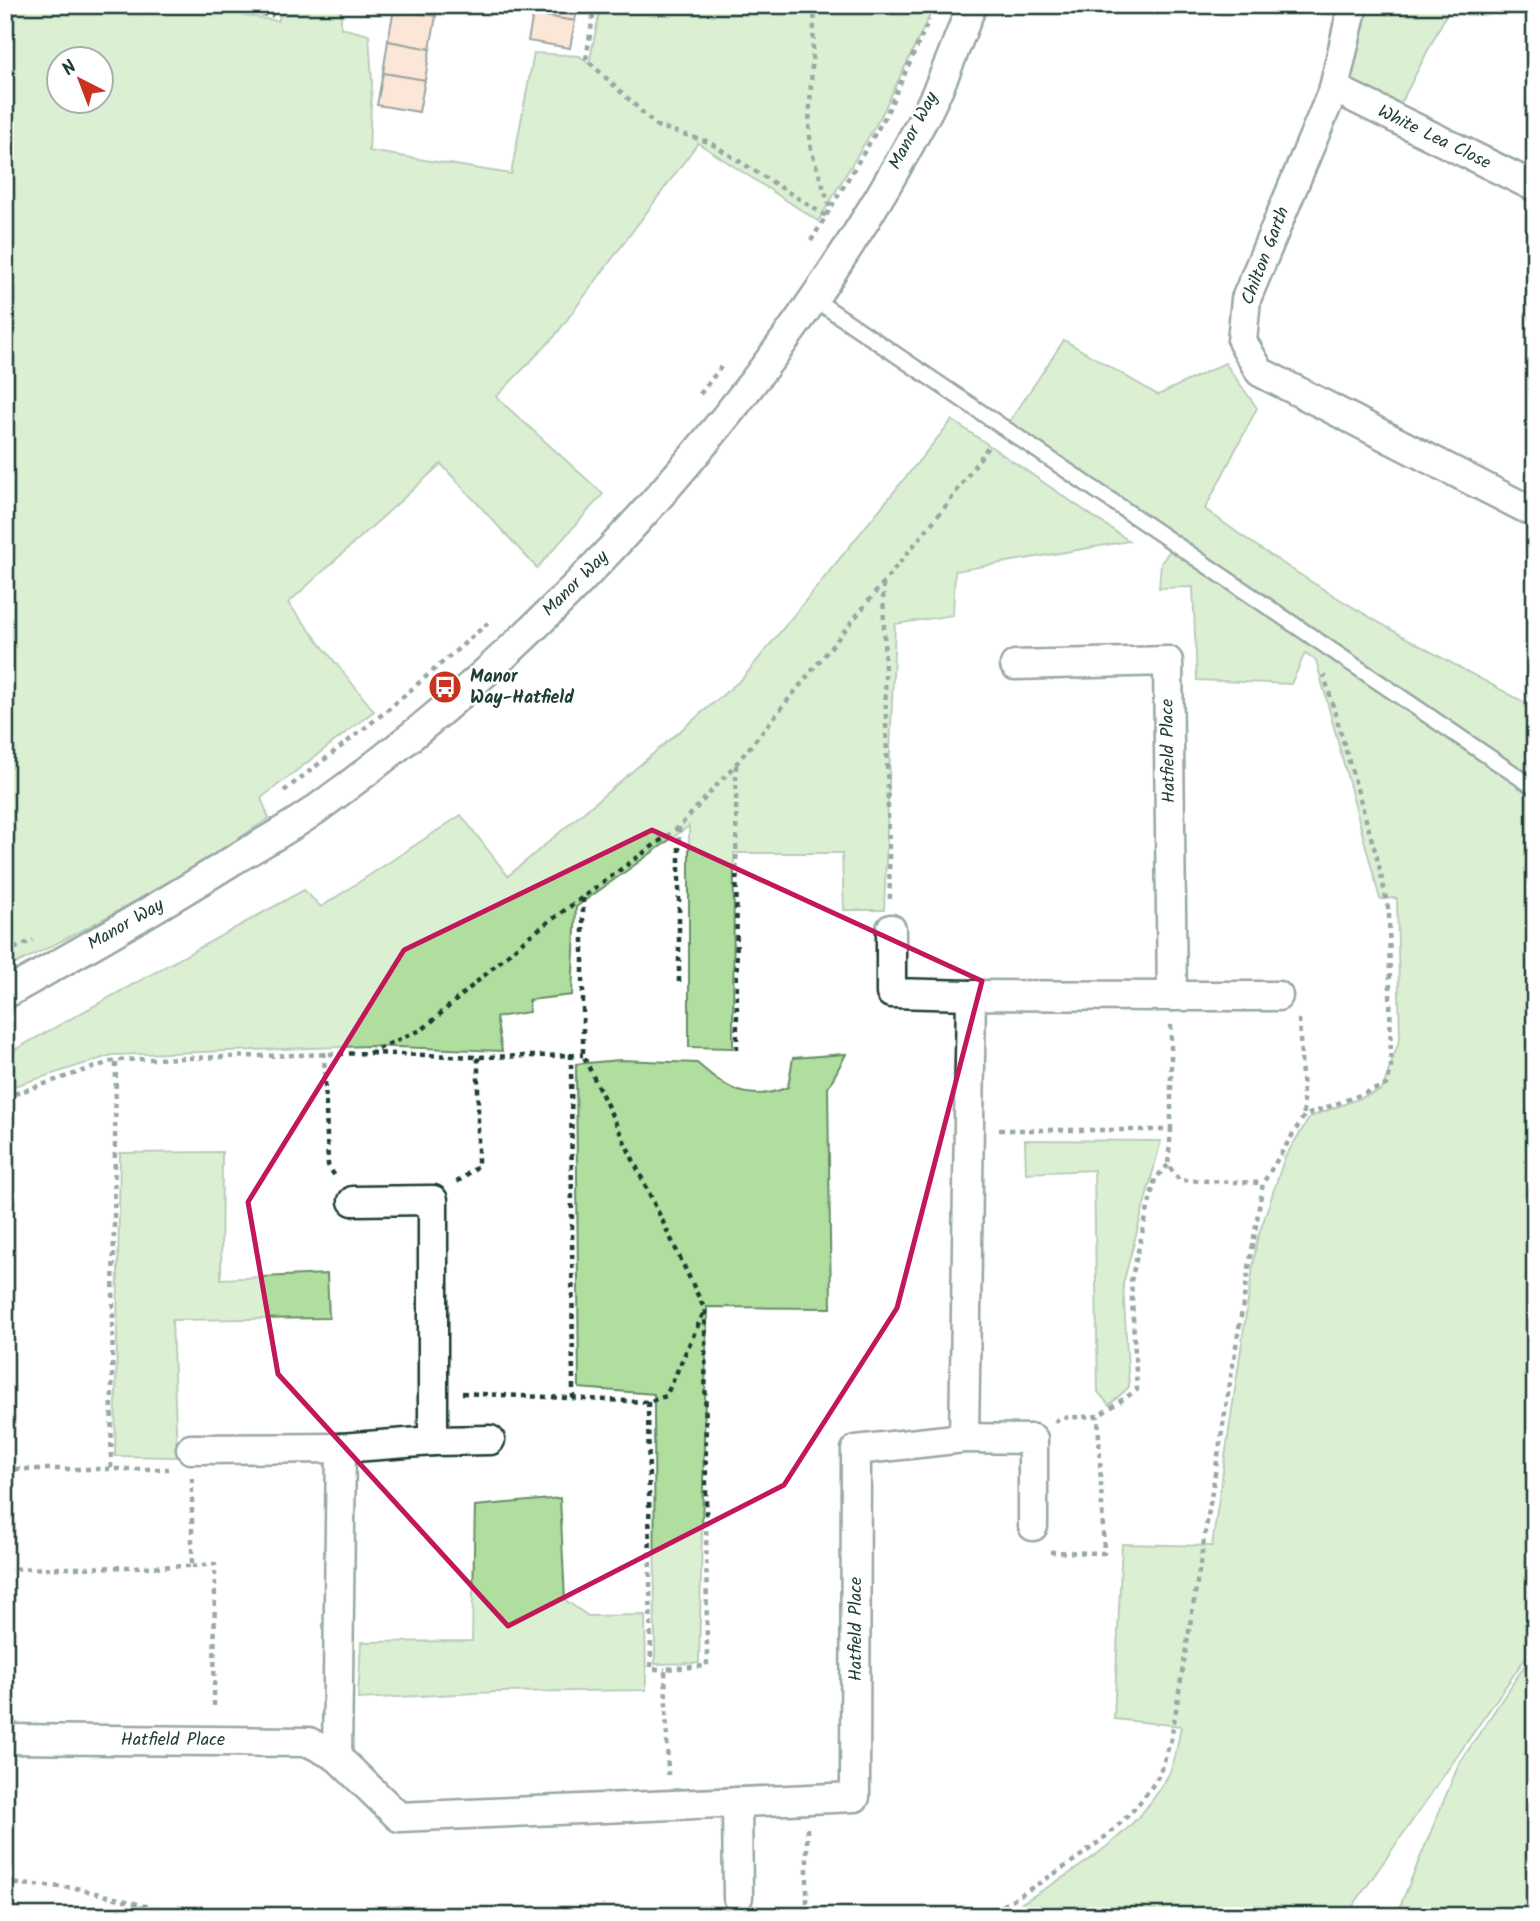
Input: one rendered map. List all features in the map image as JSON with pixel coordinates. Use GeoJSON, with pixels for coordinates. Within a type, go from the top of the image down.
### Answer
{"type":"FeatureCollection","features":[{"type":"Feature","properties":{"kind":"street","name":"Manor Way"},"geometry":{"type":"LineString","coordinates":[[5,994],[126,927],[319,807],[410,738],[578,585],[695,455],[814,299],[926,114],[972,5]]}},
{"type":"Feature","properties":{"kind":"street","name":"Chilton Garth"},"geometry":{"type":"LineString","coordinates":[[1353,5],[1334,88],[1246,299],[1242,341],[1260,372],[1535,513]]}},
{"type":"Feature","properties":{"kind":"street","name":"White Lea Close"},"geometry":{"type":"LineString","coordinates":[[1334,88],[1535,187]]}},
{"type":"Feature","properties":{"kind":"street","name":"Hatfield Place"},"geometry":{"type":"LineString","coordinates":[[1015,665],[1168,661],[1171,996]]}},
{"type":"Feature","properties":{"kind":"street"},"geometry":{"type":"LineString","coordinates":[[891,929],[891,993],[1278,996]]}},
{"type":"Feature","properties":{"kind":"street"},"geometry":{"type":"LineString","coordinates":[[964,1438],[971,995]]}},
{"type":"Feature","properties":{"kind":"street"},"geometry":{"type":"LineString","coordinates":[[353,1201],[433,1200],[433,1441]]}},
{"type":"Feature","properties":{"kind":"street","name":"Hatfield Place"},"geometry":{"type":"LineString","coordinates":[[5,1739],[309,1742],[337,1757],[399,1817],[856,1797],[856,1450],[964,1438],[1033,1439],[1033,1526]]}},
{"type":"Feature","properties":{"kind":"street"},"geometry":{"type":"LineString","coordinates":[[191,1459],[433,1441],[490,1440]]}},
{"type":"Feature","properties":{"kind":"street"},"geometry":{"type":"LineString","coordinates":[[337,1757],[341,1448]]}},
{"type":"Feature","properties":{"kind":"street"},"geometry":{"type":"LineString","coordinates":[[737,1802],[738,1897]]}},
{"type":"Feature","properties":{"kind":"lane"},"geometry":{"type":"LineString","coordinates":[[814,299],[1535,788]]}},
{"type":"Feature","properties":{"kind":"path"},"geometry":{"type":"LineString","coordinates":[[212,5],[271,16],[276,5]]}},
{"type":"Feature","properties":{"kind":"path"},"geometry":{"type":"LineString","coordinates":[[595,5],[586,59],[657,126],[709,142],[855,235]]}},
{"type":"Feature","properties":{"kind":"path"},"geometry":{"type":"LineString","coordinates":[[815,5],[809,124],[811,150],[830,208]]}},
{"type":"Feature","properties":{"kind":"path"},"geometry":{"type":"LineString","coordinates":[[806,249],[885,117],[931,18]]}},
{"type":"Feature","properties":{"kind":"path"},"geometry":{"type":"LineString","coordinates":[[698,397],[722,366]]}},
{"type":"Feature","properties":{"kind":"path"},"geometry":{"type":"LineString","coordinates":[[369,1053],[423,1029],[528,937],[679,827],[736,764],[949,502],[1002,428]]}},
{"type":"Feature","properties":{"kind":"path"},"geometry":{"type":"LineString","coordinates":[[883,583],[891,929]]}},
{"type":"Feature","properties":{"kind":"path"},"geometry":{"type":"LineString","coordinates":[[279,794],[384,713],[492,620]]}},
{"type":"Feature","properties":{"kind":"path"},"geometry":{"type":"LineString","coordinates":[[1304,1116],[1386,1085],[1391,1070],[1389,912],[1342,733],[1312,638]]}},
{"type":"Feature","properties":{"kind":"path"},"geometry":{"type":"LineString","coordinates":[[736,764],[737,1055]]}},
{"type":"Feature","properties":{"kind":"path"},"geometry":{"type":"LineString","coordinates":[[679,827],[679,982]]}},
{"type":"Feature","properties":{"kind":"path"},"geometry":{"type":"LineString","coordinates":[[583,897],[583,1055],[705,1310],[707,1666],[651,1669],[648,1402]]}},
{"type":"Feature","properties":{"kind":"path"},"geometry":{"type":"LineString","coordinates":[[5,953],[36,938]]}},
{"type":"Feature","properties":{"kind":"path"},"geometry":{"type":"LineString","coordinates":[[1050,1426],[1059,1418],[1098,1416],[1137,1391],[1130,1281],[1155,1179],[1168,1165],[1171,1130],[1171,996]]}},
{"type":"Feature","properties":{"kind":"path"},"geometry":{"type":"LineString","coordinates":[[986,1916],[1102,1841],[1124,1822],[1157,1778],[1171,1740],[1263,1183],[1304,1116],[1298,1000],[1278,996]]}},
{"type":"Feature","properties":{"kind":"path"},"geometry":{"type":"LineString","coordinates":[[5,1097],[116,1060],[324,1052],[478,1057],[583,1055]]}},
{"type":"Feature","properties":{"kind":"path"},"geometry":{"type":"LineString","coordinates":[[324,1052],[328,1165],[353,1201]]}},
{"type":"Feature","properties":{"kind":"path"},"geometry":{"type":"LineString","coordinates":[[571,1054],[573,1399]]}},
{"type":"Feature","properties":{"kind":"path"},"geometry":{"type":"LineString","coordinates":[[433,1200],[478,1166],[478,1057]]}},
{"type":"Feature","properties":{"kind":"path"},"geometry":{"type":"LineString","coordinates":[[111,1468],[116,1060]]}},
{"type":"Feature","properties":{"kind":"path"},"geometry":{"type":"LineString","coordinates":[[969,1131],[1171,1130]]}},
{"type":"Feature","properties":{"kind":"path"},"geometry":{"type":"LineString","coordinates":[[1168,1165],[1179,1180],[1263,1183]]}},
{"type":"Feature","properties":{"kind":"path"},"geometry":{"type":"LineString","coordinates":[[433,1392],[648,1402],[666,1396],[705,1310]]}},
{"type":"Feature","properties":{"kind":"path"},"geometry":{"type":"LineString","coordinates":[[1033,1526],[1051,1553],[1104,1553],[1098,1416]]}},
{"type":"Feature","properties":{"kind":"path"},"geometry":{"type":"LineString","coordinates":[[5,1469],[111,1468],[191,1459],[192,1566]]}},
{"type":"Feature","properties":{"kind":"path"},"geometry":{"type":"LineString","coordinates":[[5,1569],[215,1564],[214,1741]]}},
{"type":"Feature","properties":{"kind":"path"},"geometry":{"type":"LineString","coordinates":[[665,1669],[668,1805]]}},
{"type":"Feature","properties":{"kind":"path"},"geometry":{"type":"LineString","coordinates":[[806,1799],[807,1916]]}},
{"type":"Feature","properties":{"kind":"path"},"geometry":{"type":"LineString","coordinates":[[5,1884],[76,1888],[185,1916]]}},
{"type":"Feature","properties":{"kind":"highlighted area"},"geometry":{"type":"Polygon","coordinates":[[[652,830],[982,981],[897,1308],[784,1485],[508,1626],[278,1374],[248,1202],[404,950],[652,830]]]}},
{"type":"Feature","properties":{"kind":"green space"},"geometry":{"type":"Polygon","coordinates":[[[5,5],[182,5],[278,21],[284,5],[341,5],[341,28],[369,35],[372,81],[369,151],[511,174],[534,53],[580,56],[589,64],[601,5],[935,5],[881,116],[818,221],[698,143],[554,337],[496,397],[603,494],[537,568],[441,464],[288,603],[374,711],[261,798],[269,818],[206,860],[73,935],[5,969],[5,5]]]}},
{"type":"Feature","properties":{"kind":"green space"},"geometry":{"type":"Polygon","coordinates":[[[1365,5],[1451,5],[1400,105],[1349,80],[1365,5]]]}},
{"type":"Feature","properties":{"kind":"green space"},"geometry":{"type":"Polygon","coordinates":[[[1064,340],[1158,395],[1225,363],[1257,408],[1205,509],[1324,590],[1535,708],[1535,1644],[1346,1916],[1001,1916],[1095,1856],[1117,1838],[1154,1798],[1169,1774],[1181,1726],[1114,1719],[1122,1544],[1212,1546],[1257,1240],[1285,1157],[1310,1117],[1382,1090],[1400,1038],[1397,898],[1380,899],[1316,660],[1305,653],[1291,684],[1197,680],[1193,587],[1159,588],[1161,563],[1178,539],[1008,424],[1064,340]]]}},
{"type":"Feature","properties":{"kind":"green space"},"geometry":{"type":"Polygon","coordinates":[[[952,420],[1129,541],[955,571],[953,615],[895,624],[884,910],[844,910],[842,853],[734,853],[733,1048],[689,1047],[689,826],[576,907],[572,995],[529,1000],[529,1012],[496,1017],[502,1051],[369,1046],[112,1055],[5,1089],[5,1055],[304,890],[321,907],[461,815],[508,876],[743,678],[952,420]]]}},
{"type":"Feature","properties":{"kind":"green space"},"geometry":{"type":"Polygon","coordinates":[[[846,1054],[828,1088],[831,1308],[707,1307],[699,1663],[655,1664],[654,1394],[579,1388],[576,1064],[620,1060],[697,1063],[728,1087],[750,1094],[761,1094],[788,1087],[793,1058],[846,1054]]]}},
{"type":"Feature","properties":{"kind":"green space"},"geometry":{"type":"Polygon","coordinates":[[[1025,1140],[1161,1141],[1123,1284],[1129,1387],[1109,1405],[1098,1392],[1094,1170],[1026,1173],[1025,1140]]]}},
{"type":"Feature","properties":{"kind":"green space"},"geometry":{"type":"Polygon","coordinates":[[[222,1152],[221,1279],[327,1274],[329,1318],[172,1320],[177,1457],[115,1456],[120,1153],[222,1152]]]}},
{"type":"Feature","properties":{"kind":"green space"},"geometry":{"type":"Polygon","coordinates":[[[560,1498],[565,1600],[588,1616],[645,1615],[646,1690],[497,1692],[358,1699],[361,1642],[472,1641],[475,1506],[560,1498]]]}},
{"type":"Feature","properties":{"kind":"green space"},"geometry":{"type":"Polygon","coordinates":[[[1535,1650],[1535,1916],[1396,1916],[1459,1764],[1535,1650]]]}},
{"type":"Feature","properties":{"kind":"building"},"geometry":{"type":"Polygon","coordinates":[[[394,5],[438,5],[436,16],[394,9],[394,5]]]}},
{"type":"Feature","properties":{"kind":"building"},"geometry":{"type":"Polygon","coordinates":[[[534,5],[578,5],[575,21],[533,14],[534,5]]]}},
{"type":"Feature","properties":{"kind":"building"},"geometry":{"type":"Polygon","coordinates":[[[394,9],[436,16],[430,49],[388,41],[394,9]]]}},
{"type":"Feature","properties":{"kind":"building"},"geometry":{"type":"Polygon","coordinates":[[[533,14],[575,21],[570,48],[528,41],[533,14]]]}},
{"type":"Feature","properties":{"kind":"building"},"geometry":{"type":"Polygon","coordinates":[[[388,41],[430,49],[425,80],[383,73],[388,41]]]}},
{"type":"Feature","properties":{"kind":"building"},"geometry":{"type":"Polygon","coordinates":[[[383,73],[425,80],[419,112],[377,105],[383,73]]]}},
{"type":"Feature","properties":{"kind":"waterway"},"geometry":{"type":"LineString","coordinates":[[1517,1916],[1535,1907]]}},
{"type":"Feature","properties":{"kind":"place","name":"Manor Way-Hatfield"},"geometry":{"type":"Point","coordinates":[445,687]}}]}
